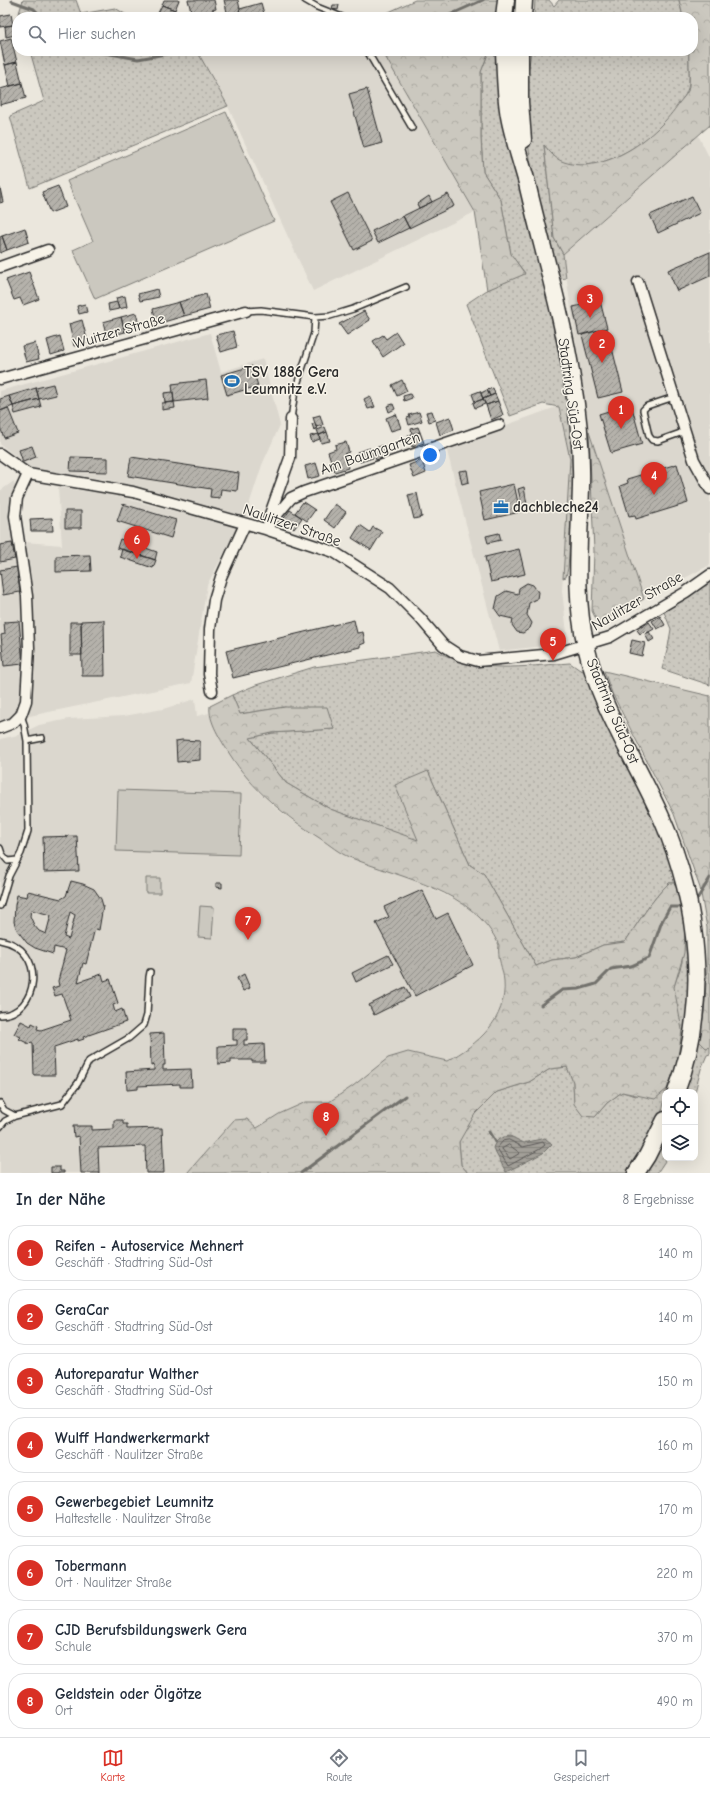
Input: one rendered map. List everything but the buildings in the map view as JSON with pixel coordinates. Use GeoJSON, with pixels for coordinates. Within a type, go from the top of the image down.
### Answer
{"type":"FeatureCollection","features":[{"type":"Feature","properties":{"kind":"main road"},"geometry":{"type":"LineString","coordinates":[[505,12],[506,0]]}},
{"type":"Feature","properties":{"kind":"main road"},"geometry":{"type":"LineString","coordinates":[[523,12],[524,0]]}},
{"type":"Feature","properties":{"kind":"main road","name":"Stadtring Süd-Ost"},"geometry":{"type":"LineString","coordinates":[[504,56],[509,116],[526,180],[572,376],[580,434],[581,482],[578,594],[586,646],[594,676],[662,818],[689,897],[694,933],[696,974],[695,1014],[686,1060],[677,1089]]}},
{"type":"Feature","properties":{"kind":"main road","name":"Stadtring Süd-Ost"},"geometry":{"type":"LineString","coordinates":[[520,56],[520,102],[526,180]]}},
{"type":"Feature","properties":{"kind":"main road"},"geometry":{"type":"LineString","coordinates":[[636,1173],[647,1156],[662,1125]]}},
{"type":"Feature","properties":{"kind":"street"},"geometry":{"type":"LineString","coordinates":[[0,267],[48,250]]}},
{"type":"Feature","properties":{"kind":"street"},"geometry":{"type":"LineString","coordinates":[[638,282],[694,460],[710,489]]}},
{"type":"Feature","properties":{"kind":"street","name":"Wuitzer Straße"},"geometry":{"type":"LineString","coordinates":[[0,379],[246,311]]}},
{"type":"Feature","properties":{"kind":"street"},"geometry":{"type":"LineString","coordinates":[[265,529],[290,458],[291,419]]}},
{"type":"Feature","properties":{"kind":"street","name":"Am Baumgarten"},"geometry":{"type":"LineString","coordinates":[[265,529],[291,498],[304,492],[499,425]]}},
{"type":"Feature","properties":{"kind":"street","name":"Naulitzer Straße"},"geometry":{"type":"LineString","coordinates":[[0,454],[28,474],[133,492],[265,529],[334,552],[390,588],[420,618],[443,645],[460,656],[478,660],[507,659],[554,654],[586,646],[610,637],[686,592],[710,574]]}},
{"type":"Feature","properties":{"kind":"street"},"geometry":{"type":"LineString","coordinates":[[0,728],[13,723],[20,715],[26,701],[29,648],[27,596],[15,516],[18,498],[28,474]]}},
{"type":"Feature","properties":{"kind":"street"},"geometry":{"type":"LineString","coordinates":[[212,691],[209,674],[210,629],[214,600],[221,577],[245,524]]}},
{"type":"Feature","properties":{"kind":"lane"},"geometry":{"type":"LineString","coordinates":[[305,0],[317,8],[328,12]]}},
{"type":"Feature","properties":{"kind":"lane"},"geometry":{"type":"LineString","coordinates":[[370,56],[412,128]]}},
{"type":"Feature","properties":{"kind":"lane"},"geometry":{"type":"LineString","coordinates":[[246,311],[266,311],[315,317],[330,316],[353,309],[406,286]]}},
{"type":"Feature","properties":{"kind":"lane"},"geometry":{"type":"LineString","coordinates":[[291,419],[296,391],[314,333],[315,317]]}},
{"type":"Feature","properties":{"kind":"lane"},"geometry":{"type":"LineString","coordinates":[[674,397],[647,406],[643,410],[650,436],[652,440],[658,441],[686,431]]}},
{"type":"Feature","properties":{"kind":"lane"},"geometry":{"type":"LineString","coordinates":[[0,906],[9,876],[28,831],[27,741],[24,724],[20,715]]}},
{"type":"Feature","properties":{"kind":"lane"},"geometry":{"type":"LineString","coordinates":[[27,741],[42,738]]}},
{"type":"Feature","properties":{"kind":"lane"},"geometry":{"type":"LineString","coordinates":[[0,848],[2,854],[8,861],[17,860]]}},
{"type":"Feature","properties":{"kind":"lane"},"geometry":{"type":"LineString","coordinates":[[0,940],[10,942],[19,947],[29,959],[34,971],[32,988],[26,1000],[16,1009],[0,1015]]}},
{"type":"Feature","properties":{"kind":"lane"},"geometry":{"type":"LineString","coordinates":[[0,1127],[5,1121],[15,1116],[62,1104],[78,1083],[89,1061],[129,1038],[144,1024],[147,1015],[150,972]]}},
{"type":"Feature","properties":{"kind":"lane"},"geometry":{"type":"LineString","coordinates":[[0,1103],[4,1110],[15,1116]]}},
{"type":"Feature","properties":{"kind":"shaded area"},"geometry":{"type":"Polygon","coordinates":[[[199,56],[385,56],[475,212],[313,291],[225,100],[199,56]]]}},
{"type":"Feature","properties":{"kind":"shaded area"},"geometry":{"type":"Polygon","coordinates":[[[698,135],[710,159],[710,565],[644,599],[589,432],[563,254],[698,135]]]}},
{"type":"Feature","properties":{"kind":"shaded area"},"geometry":{"type":"Polygon","coordinates":[[[210,333],[221,372],[263,359],[280,425],[262,465],[245,517],[109,480],[32,469],[0,444],[0,391],[210,333]]]}},
{"type":"Feature","properties":{"kind":"shaded area"},"geometry":{"type":"Polygon","coordinates":[[[559,406],[570,459],[562,591],[567,633],[566,638],[554,645],[499,651],[446,447],[559,406]]]}},
{"type":"Feature","properties":{"kind":"shaded area"},"geometry":{"type":"Polygon","coordinates":[[[14,481],[25,542],[62,545],[58,487],[107,494],[238,527],[207,585],[191,683],[0,722],[0,491],[14,481]]]}},
{"type":"Feature","properties":{"kind":"shaded area"},"geometry":{"type":"Polygon","coordinates":[[[195,699],[197,716],[209,713],[221,740],[236,765],[257,790],[278,810],[300,826],[462,903],[484,920],[499,945],[498,955],[504,980],[503,1004],[490,1027],[469,1049],[447,1061],[408,1052],[329,1102],[306,1102],[279,1114],[257,1128],[234,1120],[187,1173],[0,1173],[0,739],[18,735],[39,725],[69,719],[124,716],[163,709],[195,699]]]}},
{"type":"Feature","properties":{"kind":"green space"},"geometry":{"type":"Polygon","coordinates":[[[23,0],[76,0],[80,12],[19,12],[23,0]]]}},
{"type":"Feature","properties":{"kind":"green space"},"geometry":{"type":"Polygon","coordinates":[[[415,0],[500,0],[499,12],[389,12],[415,0]]]}},
{"type":"Feature","properties":{"kind":"green space"},"geometry":{"type":"Polygon","coordinates":[[[535,0],[549,0],[554,6],[559,0],[679,0],[682,12],[534,12],[535,0]]]}},
{"type":"Feature","properties":{"kind":"green space"},"geometry":{"type":"Polygon","coordinates":[[[679,0],[710,0],[710,125],[563,254],[554,238],[544,145],[561,161],[580,165],[596,163],[613,158],[629,150],[658,128],[670,116],[688,91],[689,56],[698,56],[698,12],[682,12],[679,0]]]}},
{"type":"Feature","properties":{"kind":"green space"},"geometry":{"type":"Polygon","coordinates":[[[115,8],[122,12],[92,12],[115,8]]]}},
{"type":"Feature","properties":{"kind":"green space"},"geometry":{"type":"Polygon","coordinates":[[[31,56],[200,56],[228,106],[30,188],[10,116],[44,101],[31,56]]]}},
{"type":"Feature","properties":{"kind":"green space"},"geometry":{"type":"Polygon","coordinates":[[[385,56],[487,56],[481,72],[481,138],[483,172],[501,200],[511,254],[525,274],[487,290],[475,212],[385,56]]]}},
{"type":"Feature","properties":{"kind":"green space"},"geometry":{"type":"Polygon","coordinates":[[[487,56],[499,56],[563,350],[576,455],[568,568],[566,577],[563,578],[570,459],[559,407],[543,404],[510,416],[466,304],[487,290],[525,273],[511,255],[501,200],[483,172],[481,138],[481,72],[487,56]]]}},
{"type":"Feature","properties":{"kind":"green space"},"geometry":{"type":"Polygon","coordinates":[[[530,56],[689,56],[688,87],[679,105],[667,120],[635,147],[616,157],[597,163],[579,165],[562,162],[552,155],[544,145],[554,238],[563,254],[566,278],[555,280],[532,172],[527,128],[527,85],[530,56]]]}},
{"type":"Feature","properties":{"kind":"green space"},"geometry":{"type":"Polygon","coordinates":[[[226,112],[274,221],[95,299],[73,250],[93,241],[67,181],[226,112]]]}},
{"type":"Feature","properties":{"kind":"green space"},"geometry":{"type":"Polygon","coordinates":[[[589,432],[644,599],[598,623],[592,611],[594,551],[589,432]]]}},
{"type":"Feature","properties":{"kind":"green space"},"geometry":{"type":"Polygon","coordinates":[[[710,582],[710,685],[662,669],[671,629],[664,612],[710,582]]]}},
{"type":"Feature","properties":{"kind":"green space"},"geometry":{"type":"Polygon","coordinates":[[[436,650],[451,658],[484,666],[518,667],[570,663],[584,671],[610,732],[657,824],[673,869],[675,883],[669,883],[657,896],[625,942],[603,945],[576,957],[552,960],[536,966],[484,874],[470,865],[428,771],[419,841],[330,809],[286,783],[250,738],[272,733],[334,729],[285,707],[240,714],[232,695],[256,685],[314,667],[436,650]]]}},
{"type":"Feature","properties":{"kind":"green space"},"geometry":{"type":"Polygon","coordinates":[[[604,671],[710,696],[710,1047],[706,1048],[699,1041],[704,1013],[707,969],[707,928],[700,888],[674,814],[612,693],[604,671]]]}},
{"type":"Feature","properties":{"kind":"green space"},"geometry":{"type":"Polygon","coordinates":[[[232,695],[240,714],[285,707],[327,707],[334,729],[272,733],[250,738],[286,783],[330,809],[418,840],[395,785],[428,771],[470,865],[484,874],[536,966],[552,960],[576,957],[603,945],[625,942],[657,896],[669,883],[675,883],[681,904],[685,928],[684,953],[674,987],[682,1030],[677,1063],[667,1089],[662,1089],[662,1093],[655,1099],[622,1092],[607,1103],[595,1117],[583,1116],[574,1104],[573,1082],[567,1067],[550,1069],[529,1082],[497,1092],[475,1114],[459,1142],[461,1165],[468,1173],[187,1173],[234,1120],[247,1119],[257,1128],[279,1114],[306,1102],[329,1102],[353,1086],[388,1058],[408,1052],[447,1061],[469,1047],[488,1029],[501,1008],[504,995],[504,981],[499,955],[499,945],[487,926],[472,911],[454,898],[434,888],[349,857],[282,811],[248,779],[229,753],[213,724],[210,706],[232,695]]]}},
{"type":"Feature","properties":{"kind":"green space"},"geometry":{"type":"Polygon","coordinates":[[[118,790],[241,794],[239,855],[116,851],[118,790]]]}},
{"type":"Feature","properties":{"kind":"green space"},"geometry":{"type":"Polygon","coordinates":[[[146,878],[160,878],[160,893],[146,893],[146,878]]]}},
{"type":"Feature","properties":{"kind":"green space"},"geometry":{"type":"Polygon","coordinates":[[[200,906],[214,907],[212,938],[198,937],[200,906]]]}},
{"type":"Feature","properties":{"kind":"green space"},"geometry":{"type":"Polygon","coordinates":[[[685,943],[689,943],[690,995],[683,1048],[670,1089],[662,1089],[662,1110],[657,1124],[647,1144],[629,1173],[468,1173],[461,1165],[459,1142],[466,1120],[497,1092],[529,1082],[550,1069],[567,1067],[573,1082],[574,1103],[595,1117],[607,1103],[622,1092],[636,1096],[681,966],[685,943]]]}},
{"type":"Feature","properties":{"kind":"green space"},"geometry":{"type":"Polygon","coordinates":[[[699,1041],[706,1048],[710,1047],[710,1054],[707,1055],[701,1069],[696,1089],[685,1089],[699,1041]]]}},
{"type":"Feature","properties":{"kind":"green space"},"geometry":{"type":"Polygon","coordinates":[[[662,1141],[662,1161],[665,1161],[657,1173],[644,1173],[662,1141]]]}},
{"type":"Feature","properties":{"kind":"water"},"geometry":{"type":"Polygon","coordinates":[[[510,1136],[524,1143],[545,1138],[552,1144],[543,1153],[506,1172],[493,1148],[499,1139],[510,1136]]]}},
{"type":"Feature","properties":{"kind":"waterway"},"geometry":{"type":"LineString","coordinates":[[456,12],[483,0]]}},
{"type":"Feature","properties":{"kind":"waterway"},"geometry":{"type":"LineString","coordinates":[[12,1],[34,9],[37,12]]}},
{"type":"Feature","properties":{"kind":"waterway"},"geometry":{"type":"LineString","coordinates":[[122,56],[138,59],[154,56]]}},
{"type":"Feature","properties":{"kind":"waterway"},"geometry":{"type":"LineString","coordinates":[[693,902],[697,899],[710,878]]}},
{"type":"Feature","properties":{"kind":"waterway"},"geometry":{"type":"LineString","coordinates":[[541,1005],[562,990],[579,989],[596,984],[611,969],[631,966],[649,958],[662,921],[670,907],[684,907]]}},
{"type":"Feature","properties":{"kind":"waterway"},"geometry":{"type":"LineString","coordinates":[[301,1173],[405,1096]]}},
{"type":"Feature","properties":{"kind":"waterway"},"geometry":{"type":"LineString","coordinates":[[489,1132],[495,1142]]}},
{"type":"Feature","properties":{"kind":"place","name":"Autoreparatur Walther"},"geometry":{"type":"Point","coordinates":[590,318]}},
{"type":"Feature","properties":{"kind":"place","name":"GeraCar"},"geometry":{"type":"Point","coordinates":[602,363]}},
{"type":"Feature","properties":{"kind":"place","name":"TSV 1886 Gera Leumnitz e.V."},"geometry":{"type":"Point","coordinates":[232,381]}},
{"type":"Feature","properties":{"kind":"place","name":"Reifen - Autoservice Mehnert"},"geometry":{"type":"Point","coordinates":[621,429]}},
{"type":"Feature","properties":{"kind":"place","name":"Wulff Handwerkermarkt"},"geometry":{"type":"Point","coordinates":[654,495]}},
{"type":"Feature","properties":{"kind":"place","name":"dachbleche24"},"geometry":{"type":"Point","coordinates":[501,507]}},
{"type":"Feature","properties":{"kind":"place","name":"Tobermann"},"geometry":{"type":"Point","coordinates":[137,559]}},
{"type":"Feature","properties":{"kind":"place","name":"Gewerbegebiet Leumnitz"},"geometry":{"type":"Point","coordinates":[553,661]}},
{"type":"Feature","properties":{"kind":"place","name":"CJD Berufsbildungswerk Gera"},"geometry":{"type":"Point","coordinates":[248,940]}},
{"type":"Feature","properties":{"kind":"place","name":"Geldstein oder Ölgötze"},"geometry":{"type":"Point","coordinates":[326,1136]}}]}
